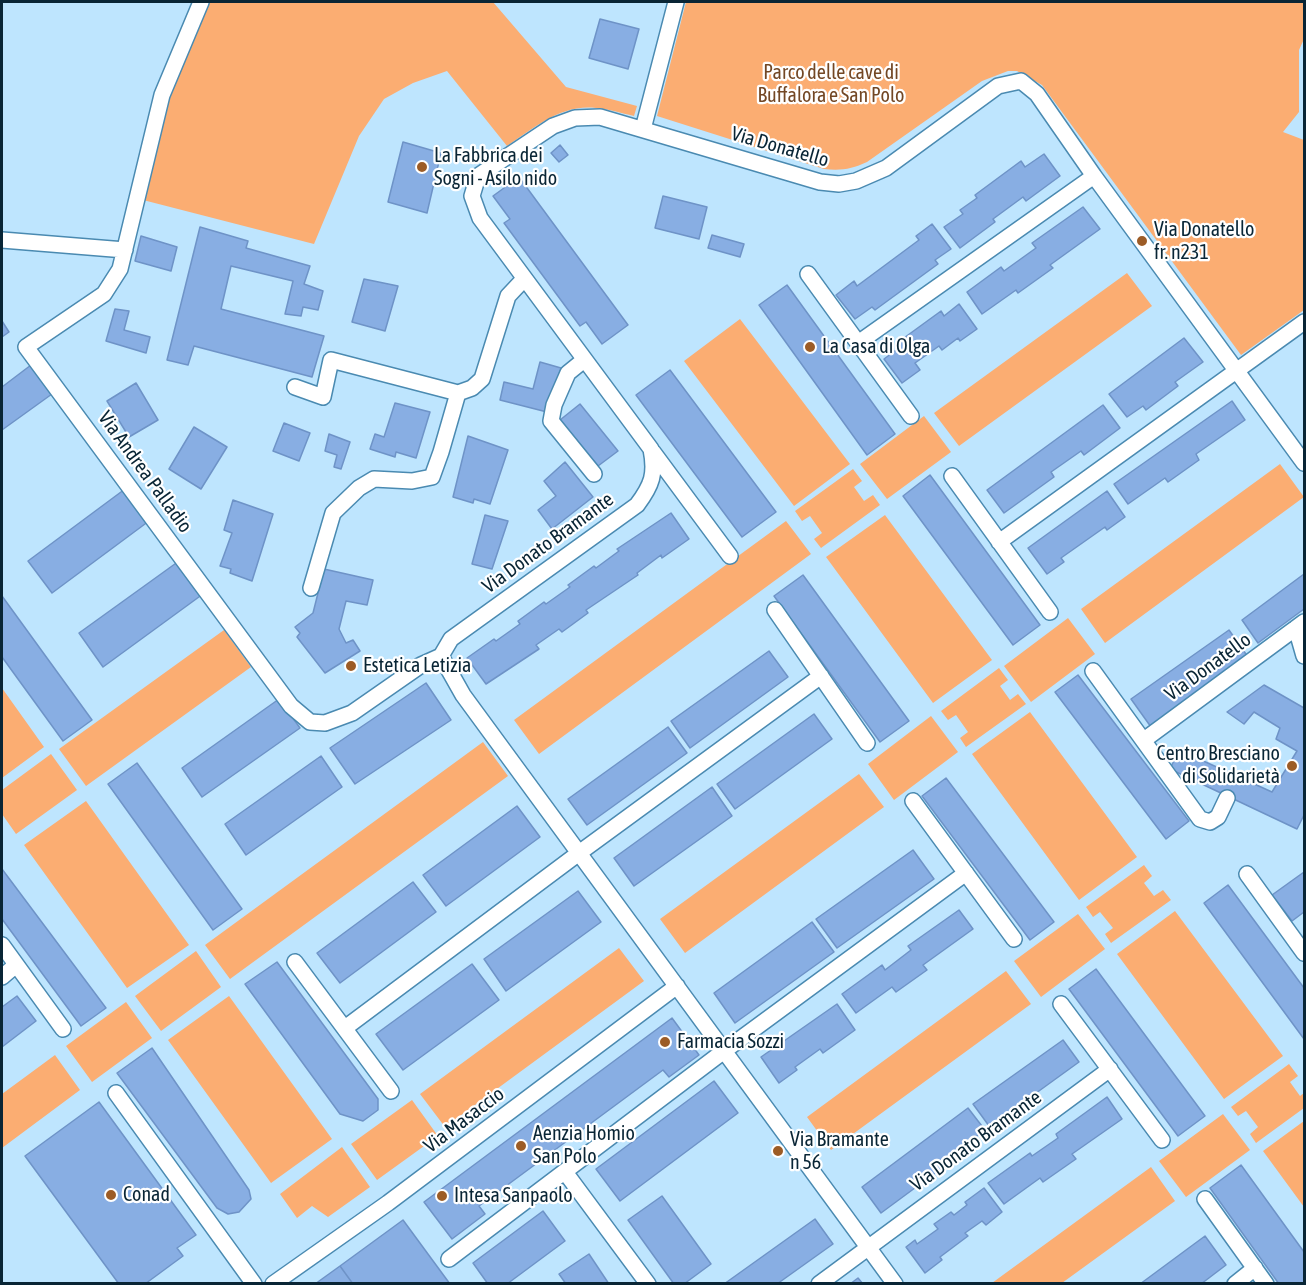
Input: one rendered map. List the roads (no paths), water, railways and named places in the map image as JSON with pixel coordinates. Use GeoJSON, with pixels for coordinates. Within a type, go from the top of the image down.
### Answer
{"type":"FeatureCollection","features":[{"type":"Feature","properties":{"kind":"street","name":"Via Andrea Palladio"},"geometry":{"type":"LineString","coordinates":[[201,2],[162,95],[120,269],[104,294],[26,347],[291,706],[310,722],[325,723]]}},
{"type":"Feature","properties":{"kind":"street"},"geometry":{"type":"LineString","coordinates":[[643,129],[676,2]]}},
{"type":"Feature","properties":{"kind":"street","name":"Via Donatello"},"geometry":{"type":"LineString","coordinates":[[524,279],[480,218],[472,196],[478,176],[553,126],[575,118],[600,117],[820,182],[839,184],[856,181],[886,168],[998,86],[1021,81],[1038,94],[1094,176],[1305,463]]}},
{"type":"Feature","properties":{"kind":"street"},"geometry":{"type":"LineString","coordinates":[[858,343],[1094,176]]}},
{"type":"Feature","properties":{"kind":"street"},"geometry":{"type":"LineString","coordinates":[[2,240],[124,250]]}},
{"type":"Feature","properties":{"kind":"street"},"geometry":{"type":"LineString","coordinates":[[808,274],[911,416]]}},
{"type":"Feature","properties":{"kind":"street"},"geometry":{"type":"LineString","coordinates":[[295,387],[323,396],[331,360],[458,393],[472,388],[482,379],[508,296],[524,279],[730,556]]}},
{"type":"Feature","properties":{"kind":"street"},"geometry":{"type":"LineString","coordinates":[[999,542],[1305,322]]}},
{"type":"Feature","properties":{"kind":"street","name":"Via Donato Bramante"},"geometry":{"type":"LineString","coordinates":[[584,360],[567,373],[554,405],[551,421],[594,474]]}},
{"type":"Feature","properties":{"kind":"street"},"geometry":{"type":"LineString","coordinates":[[310,588],[333,513],[344,501],[374,478],[412,481],[432,477],[458,393]]}},
{"type":"Feature","properties":{"kind":"street","name":"Via Donato Bramante"},"geometry":{"type":"LineString","coordinates":[[325,723],[352,713],[421,665],[441,657],[451,639],[637,505],[652,479],[654,464],[651,449]]}},
{"type":"Feature","properties":{"kind":"street"},"geometry":{"type":"LineString","coordinates":[[952,476],[1050,612]]}},
{"type":"Feature","properties":{"kind":"street"},"geometry":{"type":"LineString","coordinates":[[775,610],[867,743]]}},
{"type":"Feature","properties":{"kind":"street","name":"Via Donatello"},"geometry":{"type":"LineString","coordinates":[[1144,740],[1300,625],[1305,656]]}},
{"type":"Feature","properties":{"kind":"street"},"geometry":{"type":"LineString","coordinates":[[441,657],[463,695],[895,1284]]}},
{"type":"Feature","properties":{"kind":"street"},"geometry":{"type":"LineString","coordinates":[[1093,671],[1200,819],[1210,822],[1218,817],[1227,798]]}},
{"type":"Feature","properties":{"kind":"street"},"geometry":{"type":"LineString","coordinates":[[345,1028],[821,676]]}},
{"type":"Feature","properties":{"kind":"street"},"geometry":{"type":"LineString","coordinates":[[913,801],[1014,939]]}},
{"type":"Feature","properties":{"kind":"street"},"geometry":{"type":"LineString","coordinates":[[449,1259],[724,1051],[966,873]]}},
{"type":"Feature","properties":{"kind":"street"},"geometry":{"type":"LineString","coordinates":[[1247,874],[1305,953]]}},
{"type":"Feature","properties":{"kind":"street"},"geometry":{"type":"LineString","coordinates":[[1291,935],[1305,926]]}},
{"type":"Feature","properties":{"kind":"street"},"geometry":{"type":"LineString","coordinates":[[2,945],[63,1029]]}},
{"type":"Feature","properties":{"kind":"street"},"geometry":{"type":"LineString","coordinates":[[295,962],[391,1091]]}},
{"type":"Feature","properties":{"kind":"street"},"geometry":{"type":"LineString","coordinates":[[2,976],[16,966]]}},
{"type":"Feature","properties":{"kind":"street","name":"Via Masaccio"},"geometry":{"type":"LineString","coordinates":[[273,1284],[388,1203],[677,986]]}},
{"type":"Feature","properties":{"kind":"street"},"geometry":{"type":"LineString","coordinates":[[1061,1004],[1162,1140]]}},
{"type":"Feature","properties":{"kind":"street","name":"Via Donato Bramante"},"geometry":{"type":"LineString","coordinates":[[819,1284],[1110,1069]]}},
{"type":"Feature","properties":{"kind":"street"},"geometry":{"type":"LineString","coordinates":[[116,1093],[254,1284]]}},
{"type":"Feature","properties":{"kind":"street"},"geometry":{"type":"LineString","coordinates":[[566,1172],[648,1284]]}},
{"type":"Feature","properties":{"kind":"street"},"geometry":{"type":"LineString","coordinates":[[1205,1199],[1266,1284]]}},
{"type":"Feature","properties":{"kind":"street"},"geometry":{"type":"LineString","coordinates":[[1235,1284],[1255,1268]]}},
{"type":"Feature","properties":{"kind":"place","name":"La Fabbrica dei Sogni - Asilo nido"},"geometry":{"type":"Point","coordinates":[422,167]}},
{"type":"Feature","properties":{"kind":"place","name":"Via Donatello fr. n231"},"geometry":{"type":"Point","coordinates":[1142,241]}},
{"type":"Feature","properties":{"kind":"place","name":"La Casa di Olga"},"geometry":{"type":"Point","coordinates":[810,347]}},
{"type":"Feature","properties":{"kind":"place","name":"Estetica Letizia"},"geometry":{"type":"Point","coordinates":[351,666]}},
{"type":"Feature","properties":{"kind":"place","name":"Centro Bresciano di Solidarietà"},"geometry":{"type":"Point","coordinates":[1292,766]}},
{"type":"Feature","properties":{"kind":"place","name":"Farmacia Sozzi"},"geometry":{"type":"Point","coordinates":[665,1042]}},
{"type":"Feature","properties":{"kind":"place","name":"Aenzia Homio San Polo"},"geometry":{"type":"Point","coordinates":[521,1146]}},
{"type":"Feature","properties":{"kind":"place","name":"Via Bramante n 56"},"geometry":{"type":"Point","coordinates":[778,1151]}},
{"type":"Feature","properties":{"kind":"place","name":"Conad"},"geometry":{"type":"Point","coordinates":[111,1195]}},
{"type":"Feature","properties":{"kind":"place","name":"Intesa Sanpaolo"},"geometry":{"type":"Point","coordinates":[442,1196]}},
{"type":"Feature","properties":{"kind":"park label","name":"Parco delle cave di Buffalora e San Polo"},"geometry":{"type":"Point","coordinates":[831,84]}}]}
